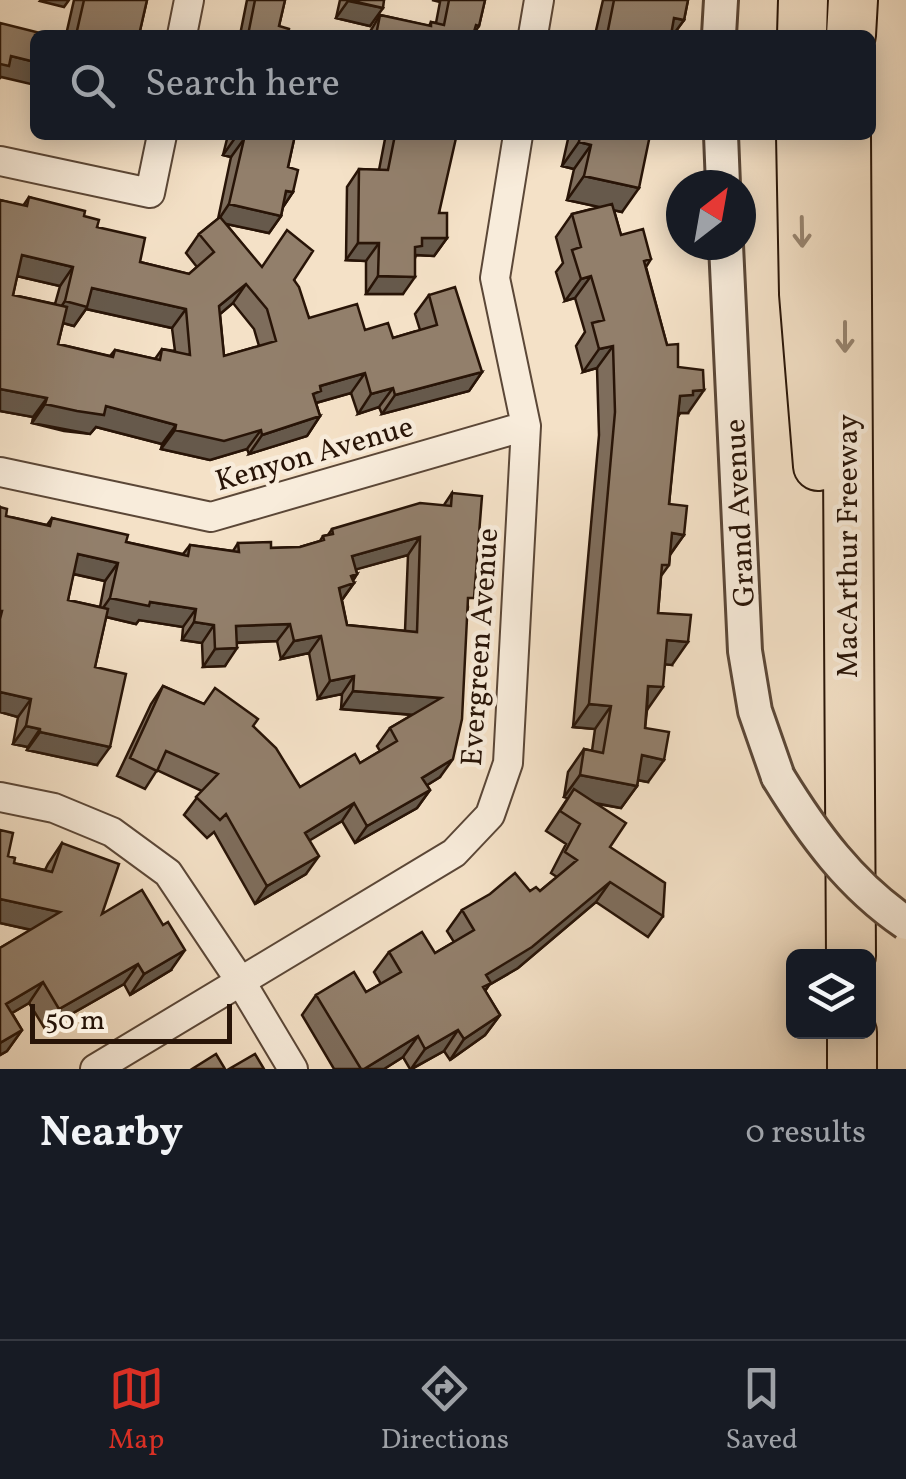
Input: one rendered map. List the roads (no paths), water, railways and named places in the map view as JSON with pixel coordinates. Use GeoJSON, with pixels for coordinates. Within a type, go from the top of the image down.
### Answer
{"type":"FeatureCollection","features":[{"type":"Feature","properties":{"kind":"highway"},"geometry":{"type":"LineString","coordinates":[[802,30],[803,0]]}},
{"type":"Feature","properties":{"kind":"highway"},"geometry":{"type":"LineString","coordinates":[[851,30],[853,0]]}},
{"type":"Feature","properties":{"kind":"highway"},"geometry":{"type":"LineString","coordinates":[[801,140],[806,327],[849,804]]}},
{"type":"Feature","properties":{"kind":"highway","name":"MacArthur Freeway"},"geometry":{"type":"LineString","coordinates":[[846,140],[851,949]]}},
{"type":"Feature","properties":{"kind":"highway"},"geometry":{"type":"LineString","coordinates":[[852,1039],[852,1069]]}},
{"type":"Feature","properties":{"kind":"street"},"geometry":{"type":"LineString","coordinates":[[183,30],[189,0]]}},
{"type":"Feature","properties":{"kind":"street"},"geometry":{"type":"LineString","coordinates":[[534,30],[538,0]]}},
{"type":"Feature","properties":{"kind":"street"},"geometry":{"type":"LineString","coordinates":[[719,30],[722,0]]}},
{"type":"Feature","properties":{"kind":"street"},"geometry":{"type":"LineString","coordinates":[[0,161],[150,194],[161,140]]}},
{"type":"Feature","properties":{"kind":"street","name":"Evergreen Avenue"},"geometry":{"type":"LineString","coordinates":[[95,1069],[454,853],[490,814],[508,763],[526,426],[495,278],[517,140]]}},
{"type":"Feature","properties":{"kind":"street"},"geometry":{"type":"LineString","coordinates":[[721,140],[722,170]]}},
{"type":"Feature","properties":{"kind":"street","name":"Grand Avenue"},"geometry":{"type":"LineString","coordinates":[[727,260],[746,651],[755,711],[778,776],[830,854],[861,888],[906,922]]}},
{"type":"Feature","properties":{"kind":"street","name":"Kenyon Avenue"},"geometry":{"type":"LineString","coordinates":[[0,472],[211,516],[526,426]]}},
{"type":"Feature","properties":{"kind":"street"},"geometry":{"type":"LineString","coordinates":[[0,797],[54,808],[112,832],[168,873],[293,1069]]}}]}
